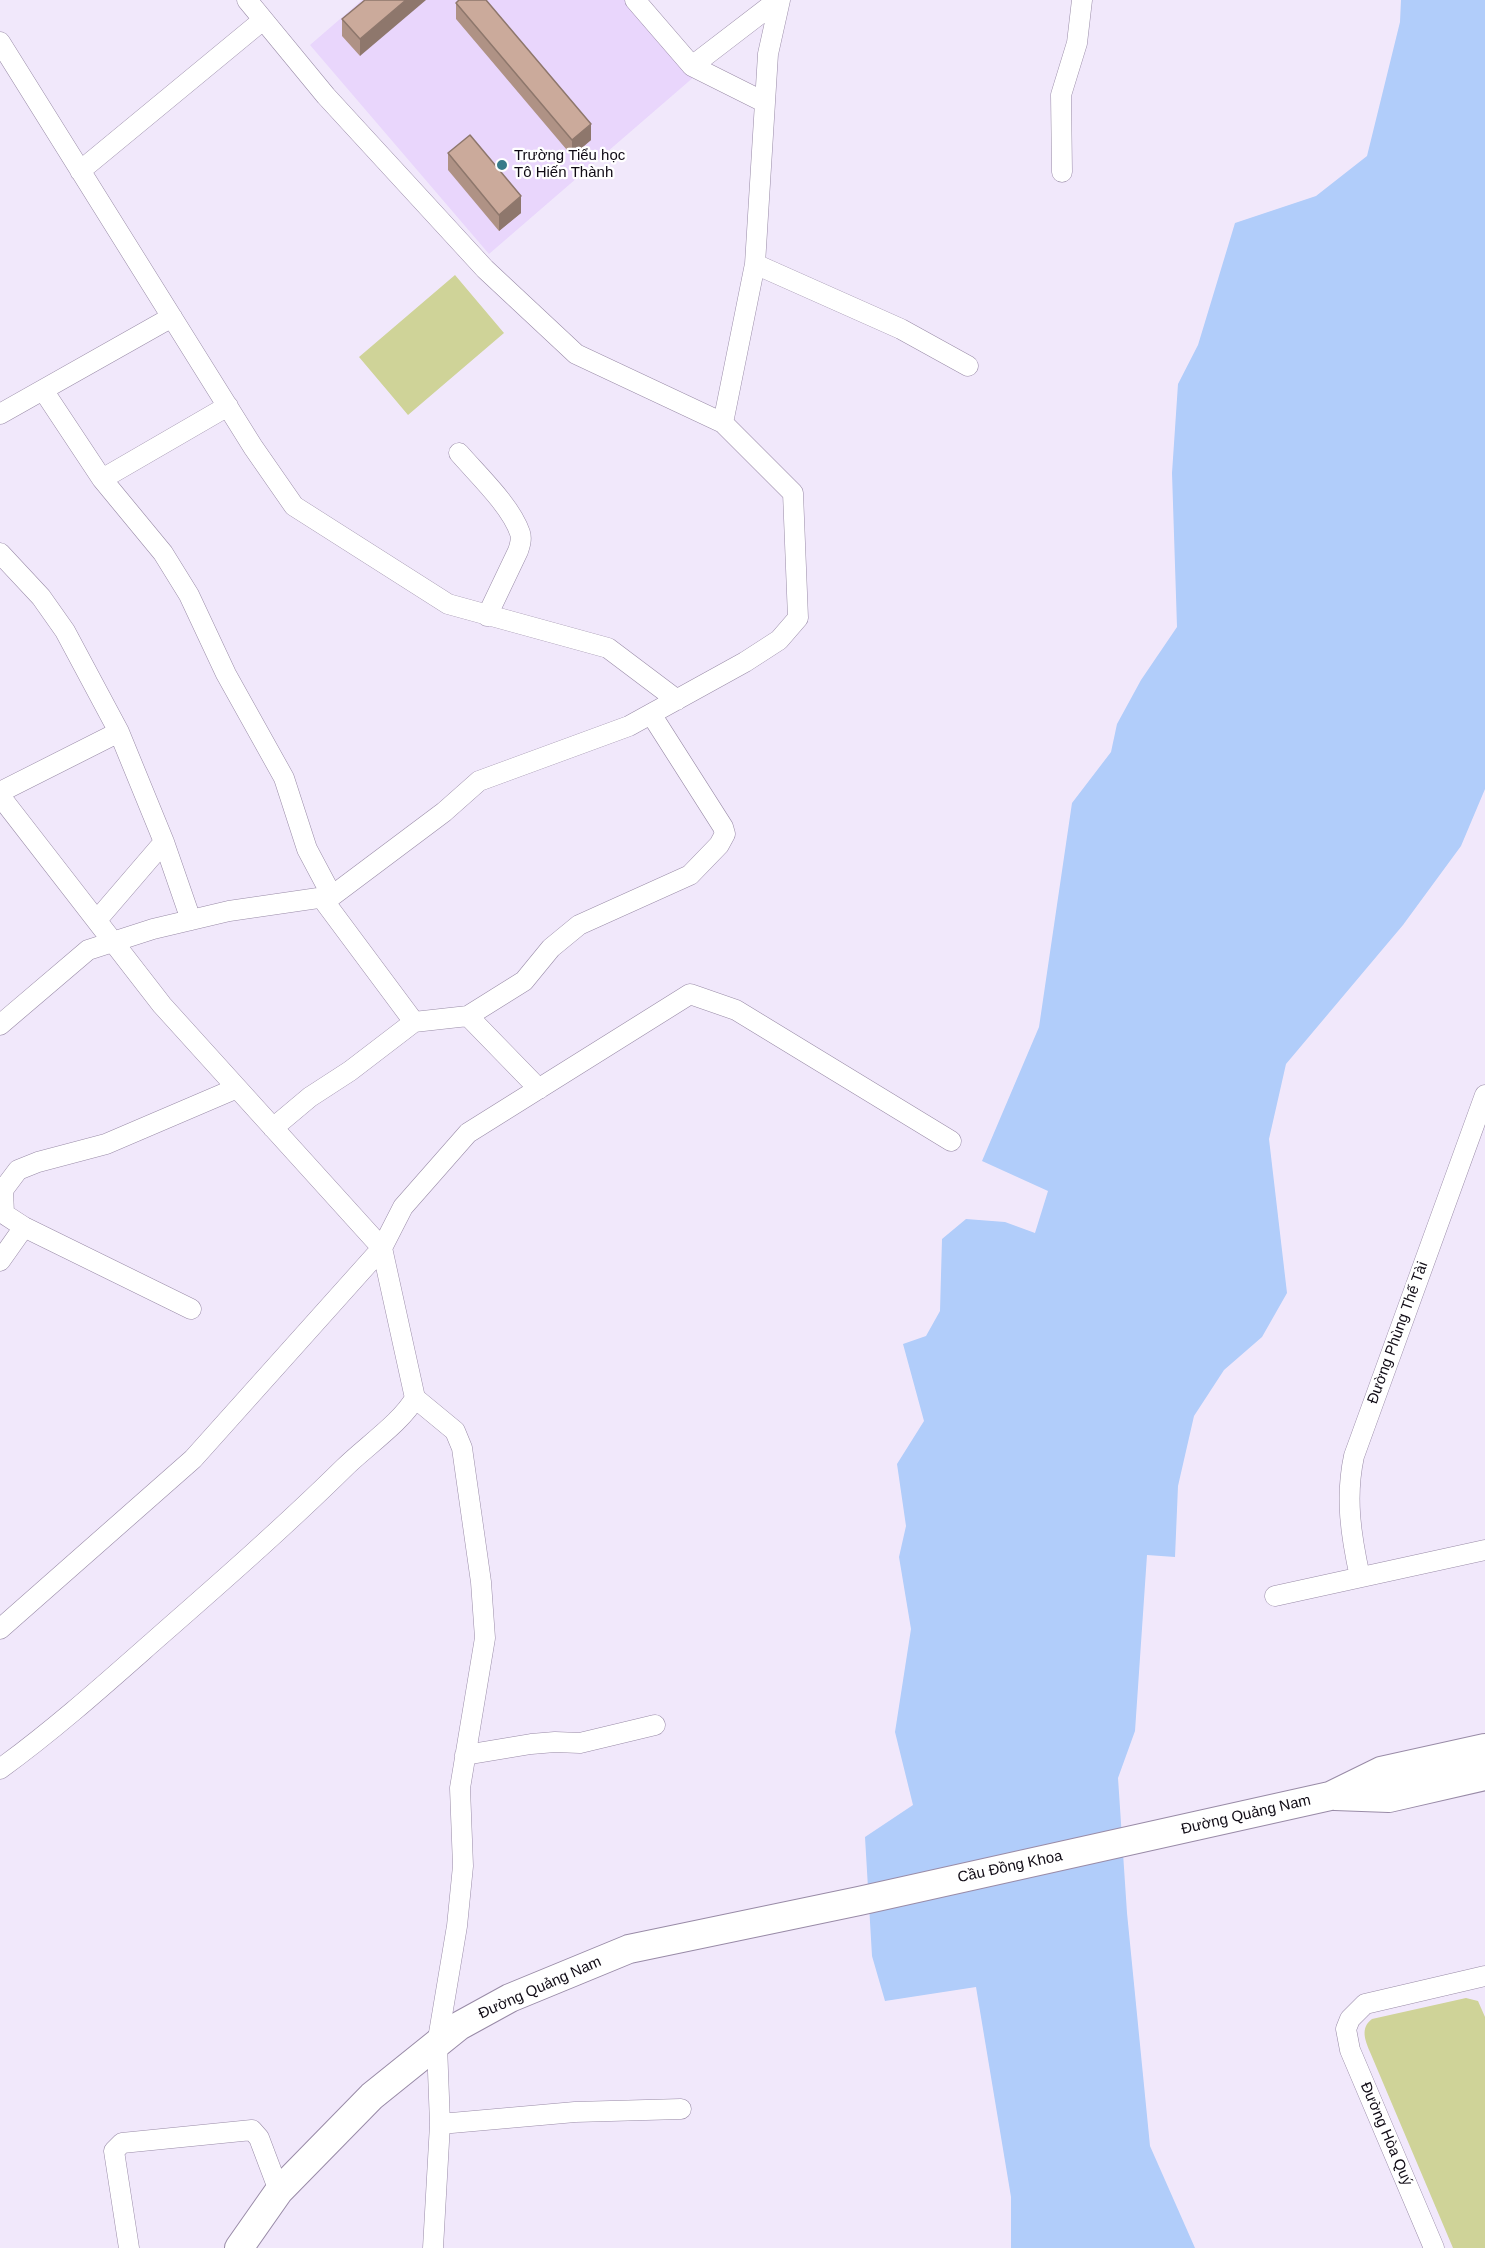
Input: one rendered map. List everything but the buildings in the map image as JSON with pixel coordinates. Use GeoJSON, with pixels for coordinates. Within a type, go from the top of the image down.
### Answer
{"type":"FeatureCollection","features":[{"type":"Feature","properties":{"kind":"main road","name":"Đường Quảng Nam"},"geometry":{"type":"LineString","coordinates":[[1161,1834],[1330,1796],[1382,1771],[1485,1748]]}},
{"type":"Feature","properties":{"kind":"main road","name":"Đường Quảng Nam"},"geometry":{"type":"LineString","coordinates":[[1330,1796],[1389,1798],[1485,1776]]}},
{"type":"Feature","properties":{"kind":"main road","name":"Cầu Đồng Khoa"},"geometry":{"type":"LineString","coordinates":[[859,1901],[1161,1834]]}},
{"type":"Feature","properties":{"kind":"main road","name":"Đường Quảng Nam"},"geometry":{"type":"LineString","coordinates":[[239,2248],[279,2191],[372,2096],[459,2026],[510,1998],[628,1948],[859,1901]]}},
{"type":"Feature","properties":{"kind":"street"},"geometry":{"type":"LineString","coordinates":[[0,1026],[88,950],[229,911],[326,897],[444,812],[479,781],[630,726],[745,662],[779,640],[798,618],[793,493],[723,423],[576,354],[485,269],[326,96],[247,0]]}},
{"type":"Feature","properties":{"kind":"street"},"geometry":{"type":"LineString","coordinates":[[635,0],[692,66],[764,102]]}},
{"type":"Feature","properties":{"kind":"street"},"geometry":{"type":"LineString","coordinates":[[723,423],[755,264],[768,54],[779,0]]}},
{"type":"Feature","properties":{"kind":"street"},"geometry":{"type":"LineString","coordinates":[[692,66],[779,0]]}},
{"type":"Feature","properties":{"kind":"street"},"geometry":{"type":"LineString","coordinates":[[1062,172],[1061,95],[1077,43],[1082,0]]}},
{"type":"Feature","properties":{"kind":"street"},"geometry":{"type":"LineString","coordinates":[[80,171],[263,20]]}},
{"type":"Feature","properties":{"kind":"street"},"geometry":{"type":"LineString","coordinates":[[0,42],[228,406],[294,506],[448,604],[608,648],[677,700]]}},
{"type":"Feature","properties":{"kind":"street"},"geometry":{"type":"LineString","coordinates":[[755,264],[901,329],[968,366]]}},
{"type":"Feature","properties":{"kind":"street"},"geometry":{"type":"LineString","coordinates":[[0,414],[172,317]]}},
{"type":"Feature","properties":{"kind":"street"},"geometry":{"type":"LineString","coordinates":[[43,390],[102,479],[163,553],[189,595],[239,700],[284,778],[307,849],[326,897],[414,1022]]}},
{"type":"Feature","properties":{"kind":"street"},"geometry":{"type":"LineString","coordinates":[[102,479],[228,406]]}},
{"type":"Feature","properties":{"kind":"street"},"geometry":{"type":"LineString","coordinates":[[459,453],[509,514],[520,534],[521,542],[518,551],[487,616]]}},
{"type":"Feature","properties":{"kind":"street"},"geometry":{"type":"LineString","coordinates":[[0,552],[41,597],[65,631],[119,732],[164,842],[191,920]]}},
{"type":"Feature","properties":{"kind":"street"},"geometry":{"type":"LineString","coordinates":[[273,1128],[310,1097],[350,1071],[414,1022],[468,1016],[524,981],[551,948],[579,925],[679,882],[698,868],[723,840],[723,827],[651,714]]}},
{"type":"Feature","properties":{"kind":"street"},"geometry":{"type":"LineString","coordinates":[[119,732],[0,794],[162,1005],[382,1248],[415,1398],[455,1431],[462,1448],[481,1582],[485,1638],[460,1788],[463,1866],[457,1926],[437,2045],[440,2124],[434,2248]]}},
{"type":"Feature","properties":{"kind":"street"},"geometry":{"type":"LineString","coordinates":[[97,920],[164,842]]}},
{"type":"Feature","properties":{"kind":"street"},"geometry":{"type":"LineString","coordinates":[[0,1629],[193,1459],[382,1248],[403,1207],[468,1133],[690,994],[735,1010],[951,1141]]}},
{"type":"Feature","properties":{"kind":"street"},"geometry":{"type":"LineString","coordinates":[[468,1016],[539,1089]]}},
{"type":"Feature","properties":{"kind":"street"},"geometry":{"type":"LineString","coordinates":[[191,1309],[24,1227],[4,1214],[3,1190],[18,1170],[38,1162],[105,1144],[237,1088]]}},
{"type":"Feature","properties":{"kind":"street","name":"Đường Phùng Thế Tài"},"geometry":{"type":"LineString","coordinates":[[1360,1577],[1348,1513],[1350,1475],[1354,1456],[1485,1095]]}},
{"type":"Feature","properties":{"kind":"street"},"geometry":{"type":"LineString","coordinates":[[0,1261],[24,1227]]}},
{"type":"Feature","properties":{"kind":"street"},"geometry":{"type":"LineString","coordinates":[[0,1769],[41,1739],[106,1685],[282,1528],[363,1449],[409,1409],[415,1398]]}},
{"type":"Feature","properties":{"kind":"street"},"geometry":{"type":"LineString","coordinates":[[1275,1596],[1485,1550]]}},
{"type":"Feature","properties":{"kind":"street"},"geometry":{"type":"LineString","coordinates":[[465,1755],[531,1744],[580,1743],[655,1725]]}},
{"type":"Feature","properties":{"kind":"street","name":"Đường Hòa Quý"},"geometry":{"type":"LineString","coordinates":[[1434,2248],[1350,2050],[1346,2029],[1350,2019],[1365,2004],[1485,1976]]}},
{"type":"Feature","properties":{"kind":"street"},"geometry":{"type":"LineString","coordinates":[[440,2124],[575,2112],[681,2109]]}},
{"type":"Feature","properties":{"kind":"street"},"geometry":{"type":"LineString","coordinates":[[129,2248],[114,2151],[122,2144],[252,2130],[259,2138],[279,2191]]}},
{"type":"Feature","properties":{"kind":"shaded area","name":"Trường Tiểu học Tô Hiến Thành"},"geometry":{"type":"Polygon","coordinates":[[[362,0],[630,0],[695,76],[489,254],[310,45],[362,0]]]}},
{"type":"Feature","properties":{"kind":"green space"},"geometry":{"type":"Polygon","coordinates":[[[455,275],[504,333],[408,415],[359,357],[455,275]]]}},
{"type":"Feature","properties":{"kind":"green space"},"geometry":{"type":"Polygon","coordinates":[[[1466,1998],[1478,2001],[1485,2017],[1485,2248],[1453,2248],[1370,2052],[1365,2034],[1366,2026],[1372,2019],[1466,1998]]]}},
{"type":"Feature","properties":{"kind":"water"},"geometry":{"type":"Polygon","coordinates":[[[1401,0],[1485,0],[1485,789],[1461,846],[1403,925],[1286,1064],[1269,1139],[1287,1293],[1262,1337],[1224,1370],[1194,1416],[1178,1486],[1175,1557],[1147,1555],[1135,1731],[1118,1778],[1127,1913],[1150,2146],[1195,2248],[1011,2248],[1011,2197],[976,1987],[885,2001],[872,1956],[865,1837],[913,1805],[895,1732],[911,1629],[899,1557],[906,1526],[897,1464],[924,1421],[903,1344],[926,1336],[940,1311],[942,1239],[966,1219],[1005,1222],[1035,1233],[1048,1191],[982,1161],[1039,1027],[1072,803],[1111,752],[1117,724],[1141,680],[1177,627],[1172,473],[1178,384],[1198,345],[1235,223],[1316,196],[1367,156],[1400,22],[1401,0]]]}},
{"type":"Feature","properties":{"kind":"place","name":"Trường Tiểu học Tô Hiến Thành"},"geometry":{"type":"Point","coordinates":[502,165]}}]}
